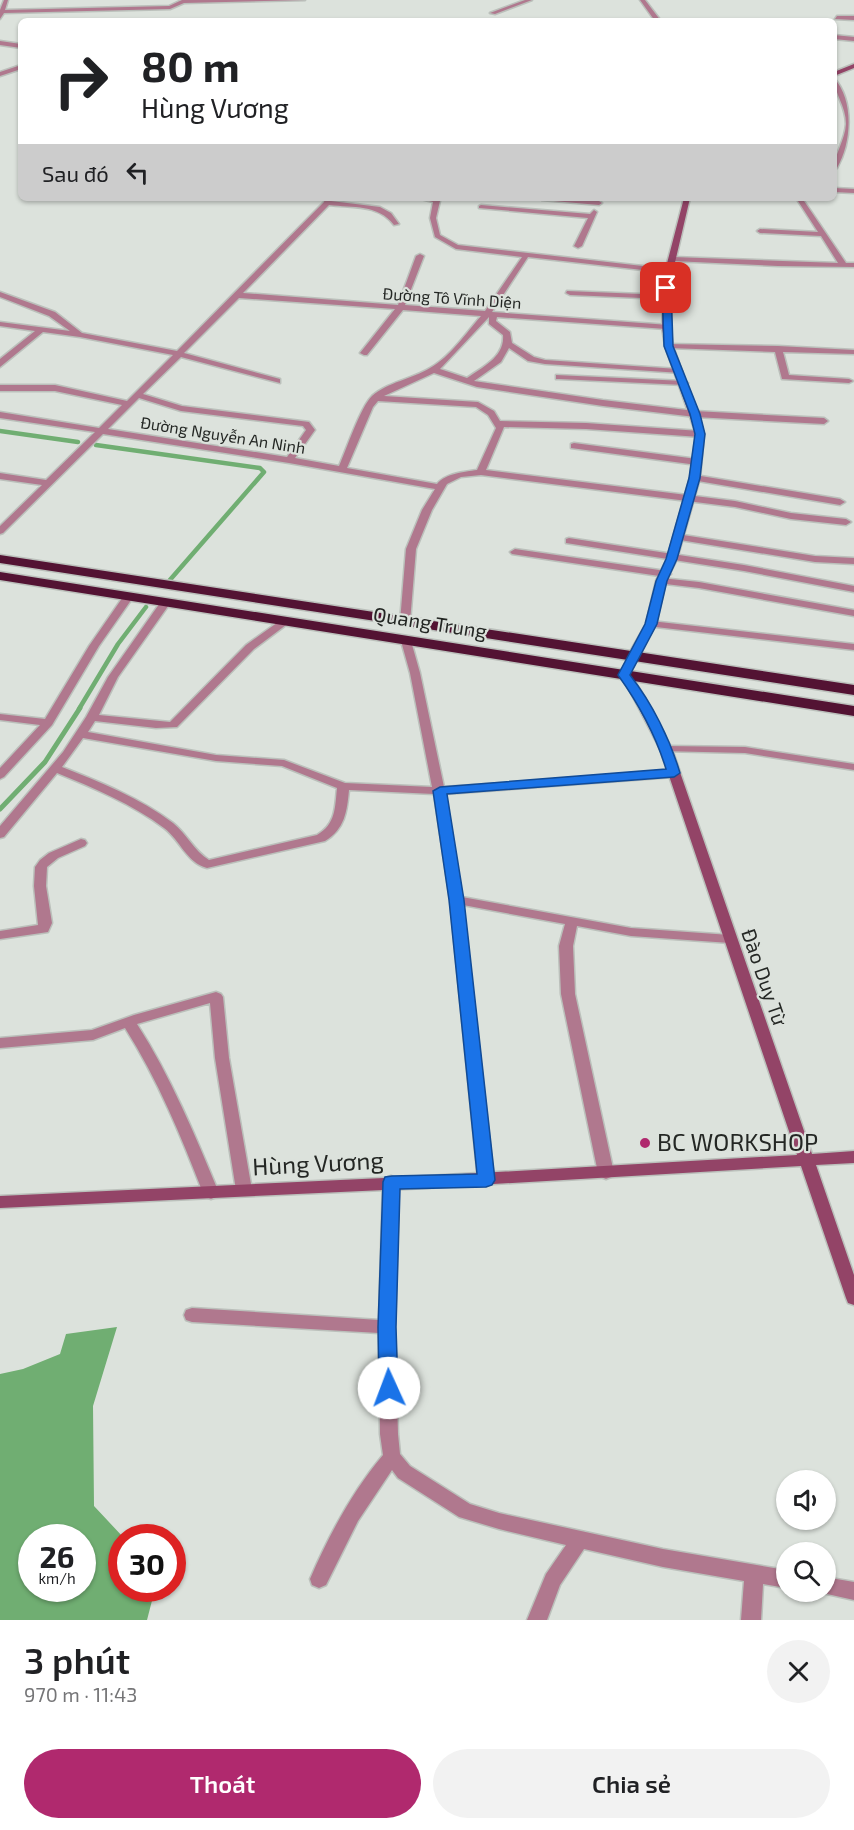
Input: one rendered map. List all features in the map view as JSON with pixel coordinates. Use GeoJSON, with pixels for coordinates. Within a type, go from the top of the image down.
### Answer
{"type":"FeatureCollection","features":[{"type":"Feature","properties":{"kind":"highway","name":"Quang Trung"},"geometry":{"type":"LineString","coordinates":[[0,559],[854,690]]}},
{"type":"Feature","properties":{"kind":"highway","name":"Quang Trung"},"geometry":{"type":"LineString","coordinates":[[0,576],[854,711]]}},
{"type":"Feature","properties":{"kind":"highway"},"geometry":{"type":"LineString","coordinates":[[123,595],[131,578]]}},
{"type":"Feature","properties":{"kind":"highway"},"geometry":{"type":"LineString","coordinates":[[195,607],[209,591]]}},
{"type":"Feature","properties":{"kind":"highway"},"geometry":{"type":"LineString","coordinates":[[285,622],[297,605]]}},
{"type":"Feature","properties":{"kind":"highway"},"geometry":{"type":"LineString","coordinates":[[624,675],[632,657]]}},
{"type":"Feature","properties":{"kind":"street"},"geometry":{"type":"LineString","coordinates":[[6,0],[1,14],[170,7],[186,1],[303,0]]}},
{"type":"Feature","properties":{"kind":"street"},"geometry":{"type":"LineString","coordinates":[[494,12],[530,0]]}},
{"type":"Feature","properties":{"kind":"street"},"geometry":{"type":"LineString","coordinates":[[642,0],[656,18]]}},
{"type":"Feature","properties":{"kind":"street"},"geometry":{"type":"LineString","coordinates":[[70,18],[72,11]]}},
{"type":"Feature","properties":{"kind":"street"},"geometry":{"type":"LineString","coordinates":[[837,18],[854,18]]}},
{"type":"Feature","properties":{"kind":"street"},"geometry":{"type":"LineString","coordinates":[[837,37],[854,39]]}},
{"type":"Feature","properties":{"kind":"street"},"geometry":{"type":"LineString","coordinates":[[0,43],[18,46]]}},
{"type":"Feature","properties":{"kind":"street"},"geometry":{"type":"LineString","coordinates":[[0,74],[18,68]]}},
{"type":"Feature","properties":{"kind":"street"},"geometry":{"type":"LineString","coordinates":[[837,73],[852,68]]}},
{"type":"Feature","properties":{"kind":"street"},"geometry":{"type":"LineString","coordinates":[[837,84],[852,106],[851,146],[837,164]]}},
{"type":"Feature","properties":{"kind":"street"},"geometry":{"type":"LineString","coordinates":[[837,190],[854,191]]}},
{"type":"Feature","properties":{"kind":"street"},"geometry":{"type":"LineString","coordinates":[[0,531],[179,354],[327,201]]}},
{"type":"Feature","properties":{"kind":"street"},"geometry":{"type":"LineString","coordinates":[[334,201],[378,208],[389,214],[396,224]]}},
{"type":"Feature","properties":{"kind":"street"},"geometry":{"type":"LineString","coordinates":[[437,201],[434,218],[437,236],[450,242],[453,246],[669,271]]}},
{"type":"Feature","properties":{"kind":"street"},"geometry":{"type":"LineString","coordinates":[[578,246],[600,201]]}},
{"type":"Feature","properties":{"kind":"street"},"geometry":{"type":"LineString","coordinates":[[632,657],[651,624],[663,577],[672,559],[695,478],[697,462],[700,434],[695,414],[669,346],[666,327],[669,271],[686,201]]}},
{"type":"Feature","properties":{"kind":"street"},"geometry":{"type":"LineString","coordinates":[[801,201],[843,264]]}},
{"type":"Feature","properties":{"kind":"street"},"geometry":{"type":"LineString","coordinates":[[481,207],[591,216]]}},
{"type":"Feature","properties":{"kind":"street"},"geometry":{"type":"LineString","coordinates":[[760,231],[823,234]]}},
{"type":"Feature","properties":{"kind":"street"},"geometry":{"type":"LineString","coordinates":[[342,470],[369,406],[375,398],[388,389],[435,370],[490,314],[527,254]]}},
{"type":"Feature","properties":{"kind":"street"},"geometry":{"type":"LineString","coordinates":[[364,353],[401,308],[420,256]]}},
{"type":"Feature","properties":{"kind":"street"},"geometry":{"type":"LineString","coordinates":[[673,259],[854,265]]}},
{"type":"Feature","properties":{"kind":"street"},"geometry":{"type":"LineString","coordinates":[[570,293],[666,297]]}},
{"type":"Feature","properties":{"kind":"street"},"geometry":{"type":"LineString","coordinates":[[0,294],[52,314],[80,335]]}},
{"type":"Feature","properties":{"kind":"street","name":"Đường Tô Vĩnh Diện"},"geometry":{"type":"LineString","coordinates":[[235,295],[666,327]]}},
{"type":"Feature","properties":{"kind":"street"},"geometry":{"type":"LineString","coordinates":[[467,382],[498,360],[508,344],[507,334],[492,322],[490,314]]}},
{"type":"Feature","properties":{"kind":"street"},"geometry":{"type":"LineString","coordinates":[[0,324],[80,335],[179,354],[277,381]]}},
{"type":"Feature","properties":{"kind":"street"},"geometry":{"type":"LineString","coordinates":[[1,362],[41,330]]}},
{"type":"Feature","properties":{"kind":"street"},"geometry":{"type":"LineString","coordinates":[[508,344],[531,358],[545,362],[678,371]]}},
{"type":"Feature","properties":{"kind":"street"},"geometry":{"type":"LineString","coordinates":[[669,346],[854,352]]}},
{"type":"Feature","properties":{"kind":"street"},"geometry":{"type":"LineString","coordinates":[[778,348],[785,377],[849,381]]}},
{"type":"Feature","properties":{"kind":"street"},"geometry":{"type":"LineString","coordinates":[[435,370],[491,388],[695,414],[824,421]]}},
{"type":"Feature","properties":{"kind":"street"},"geometry":{"type":"LineString","coordinates":[[559,377],[684,383]]}},
{"type":"Feature","properties":{"kind":"street"},"geometry":{"type":"LineString","coordinates":[[0,388],[55,388],[129,404]]}},
{"type":"Feature","properties":{"kind":"street"},"geometry":{"type":"LineString","coordinates":[[137,395],[181,408],[306,424],[311,430],[289,460]]}},
{"type":"Feature","properties":{"kind":"street"},"geometry":{"type":"LineString","coordinates":[[375,398],[478,405],[487,409],[500,424],[586,426],[700,434]]}},
{"type":"Feature","properties":{"kind":"street","name":"Đường Nguyễn An Ninh"},"geometry":{"type":"LineString","coordinates":[[0,415],[289,460],[440,487]]}},
{"type":"Feature","properties":{"kind":"street"},"geometry":{"type":"LineString","coordinates":[[481,472],[500,424]]}},
{"type":"Feature","properties":{"kind":"street"},"geometry":{"type":"LineString","coordinates":[[574,446],[697,462]]}},
{"type":"Feature","properties":{"kind":"street"},"geometry":{"type":"LineString","coordinates":[[405,622],[411,549],[415,534],[443,482],[452,477],[481,472],[735,504],[807,519],[846,522]]}},
{"type":"Feature","properties":{"kind":"street"},"geometry":{"type":"LineString","coordinates":[[0,476],[48,483]]}},
{"type":"Feature","properties":{"kind":"street"},"geometry":{"type":"LineString","coordinates":[[695,478],[840,502]]}},
{"type":"Feature","properties":{"kind":"street"},"geometry":{"type":"LineString","coordinates":[[677,537],[815,559],[854,561]]}},
{"type":"Feature","properties":{"kind":"street"},"geometry":{"type":"LineString","coordinates":[[569,542],[744,568],[854,589]]}},
{"type":"Feature","properties":{"kind":"street"},"geometry":{"type":"LineString","coordinates":[[515,552],[854,613]]}},
{"type":"Feature","properties":{"kind":"street"},"geometry":{"type":"LineString","coordinates":[[0,775],[48,723],[123,595]]}},
{"type":"Feature","properties":{"kind":"street"},"geometry":{"type":"LineString","coordinates":[[0,834],[26,800],[56,769],[92,717],[113,677],[166,602]]}},
{"type":"Feature","properties":{"kind":"street"},"geometry":{"type":"LineString","coordinates":[[92,717],[173,725],[250,647],[285,622]]}},
{"type":"Feature","properties":{"kind":"street"},"geometry":{"type":"LineString","coordinates":[[651,624],[854,647]]}},
{"type":"Feature","properties":{"kind":"street"},"geometry":{"type":"LineString","coordinates":[[406,641],[416,673],[440,791],[456,900],[486,1180]]}},
{"type":"Feature","properties":{"kind":"street","name":"Đào Duy Từ"},"geometry":{"type":"LineString","coordinates":[[624,675],[634,688],[666,749],[854,1298]]}},
{"type":"Feature","properties":{"kind":"street"},"geometry":{"type":"LineString","coordinates":[[0,717],[48,723]]}},
{"type":"Feature","properties":{"kind":"street"},"geometry":{"type":"LineString","coordinates":[[80,734],[216,758],[284,763],[343,786],[440,791],[674,773]]}},
{"type":"Feature","properties":{"kind":"street"},"geometry":{"type":"LineString","coordinates":[[666,749],[745,750],[854,767]]}},
{"type":"Feature","properties":{"kind":"street"},"geometry":{"type":"LineString","coordinates":[[56,769],[98,785],[162,821],[180,835],[200,861],[207,864],[331,834],[339,823],[343,786]]}},
{"type":"Feature","properties":{"kind":"street"},"geometry":{"type":"LineString","coordinates":[[0,934],[44,929],[46,923],[39,877],[40,867],[46,861],[81,843]]}},
{"type":"Feature","properties":{"kind":"street"},"geometry":{"type":"LineString","coordinates":[[456,900],[631,932],[730,939]]}},
{"type":"Feature","properties":{"kind":"street"},"geometry":{"type":"LineString","coordinates":[[572,922],[566,946],[568,994],[606,1173]]}},
{"type":"Feature","properties":{"kind":"street"},"geometry":{"type":"LineString","coordinates":[[0,1042],[93,1035],[128,1022],[216,997],[222,1058],[244,1190]]}},
{"type":"Feature","properties":{"kind":"street"},"geometry":{"type":"LineString","coordinates":[[128,1022],[146,1048],[185,1124],[211,1193]]}},
{"type":"Feature","properties":{"kind":"street","name":"Hùng Vương"},"geometry":{"type":"LineString","coordinates":[[0,1202],[392,1182],[486,1180],[854,1157]]}},
{"type":"Feature","properties":{"kind":"street"},"geometry":{"type":"LineString","coordinates":[[392,1182],[387,1327],[389,1434],[392,1457],[404,1472],[465,1511],[579,1541],[776,1577]]}},
{"type":"Feature","properties":{"kind":"street"},"geometry":{"type":"LineString","coordinates":[[192,1315],[387,1327]]}},
{"type":"Feature","properties":{"kind":"street"},"geometry":{"type":"LineString","coordinates":[[320,1579],[349,1517],[373,1479],[392,1457]]}},
{"type":"Feature","properties":{"kind":"street"},"geometry":{"type":"LineString","coordinates":[[537,1620],[553,1580],[579,1541]]}},
{"type":"Feature","properties":{"kind":"street"},"geometry":{"type":"LineString","coordinates":[[751,1620],[754,1574]]}},
{"type":"Feature","properties":{"kind":"street"},"geometry":{"type":"LineString","coordinates":[[836,1588],[854,1592]]}},
{"type":"Feature","properties":{"kind":"shaded area"},"geometry":{"type":"Polygon","coordinates":[[[117,1327],[93,1406],[94,1506],[111,1524],[108,1524],[108,1602],[152,1602],[147,1620],[0,1620],[0,1374],[23,1369],[60,1354],[66,1334],[117,1327]]]}},
{"type":"Feature","properties":{"kind":"waterway"},"geometry":{"type":"LineString","coordinates":[[0,431],[78,442]]}},
{"type":"Feature","properties":{"kind":"waterway"},"geometry":{"type":"LineString","coordinates":[[96,445],[260,468],[264,472],[169,581]]}},
{"type":"Feature","properties":{"kind":"waterway"},"geometry":{"type":"LineString","coordinates":[[79,709],[118,644],[146,607]]}},
{"type":"Feature","properties":{"kind":"waterway"},"geometry":{"type":"LineString","coordinates":[[0,809],[45,762],[80,708]]}},
{"type":"Feature","properties":{"kind":"place","name":"BC WORKSHOP"},"geometry":{"type":"Point","coordinates":[645,1143]}},
{"type":"Feature","properties":{"kind":"route"},"geometry":{"type":"LineString","coordinates":[[389,1388],[387,1327],[392,1182],[486,1180],[456,900],[440,791],[674,773],[666,749],[634,688],[624,675],[651,624],[661,581],[672,559],[695,478],[700,434],[695,414],[669,346],[666,327],[666,288]]}}]}
